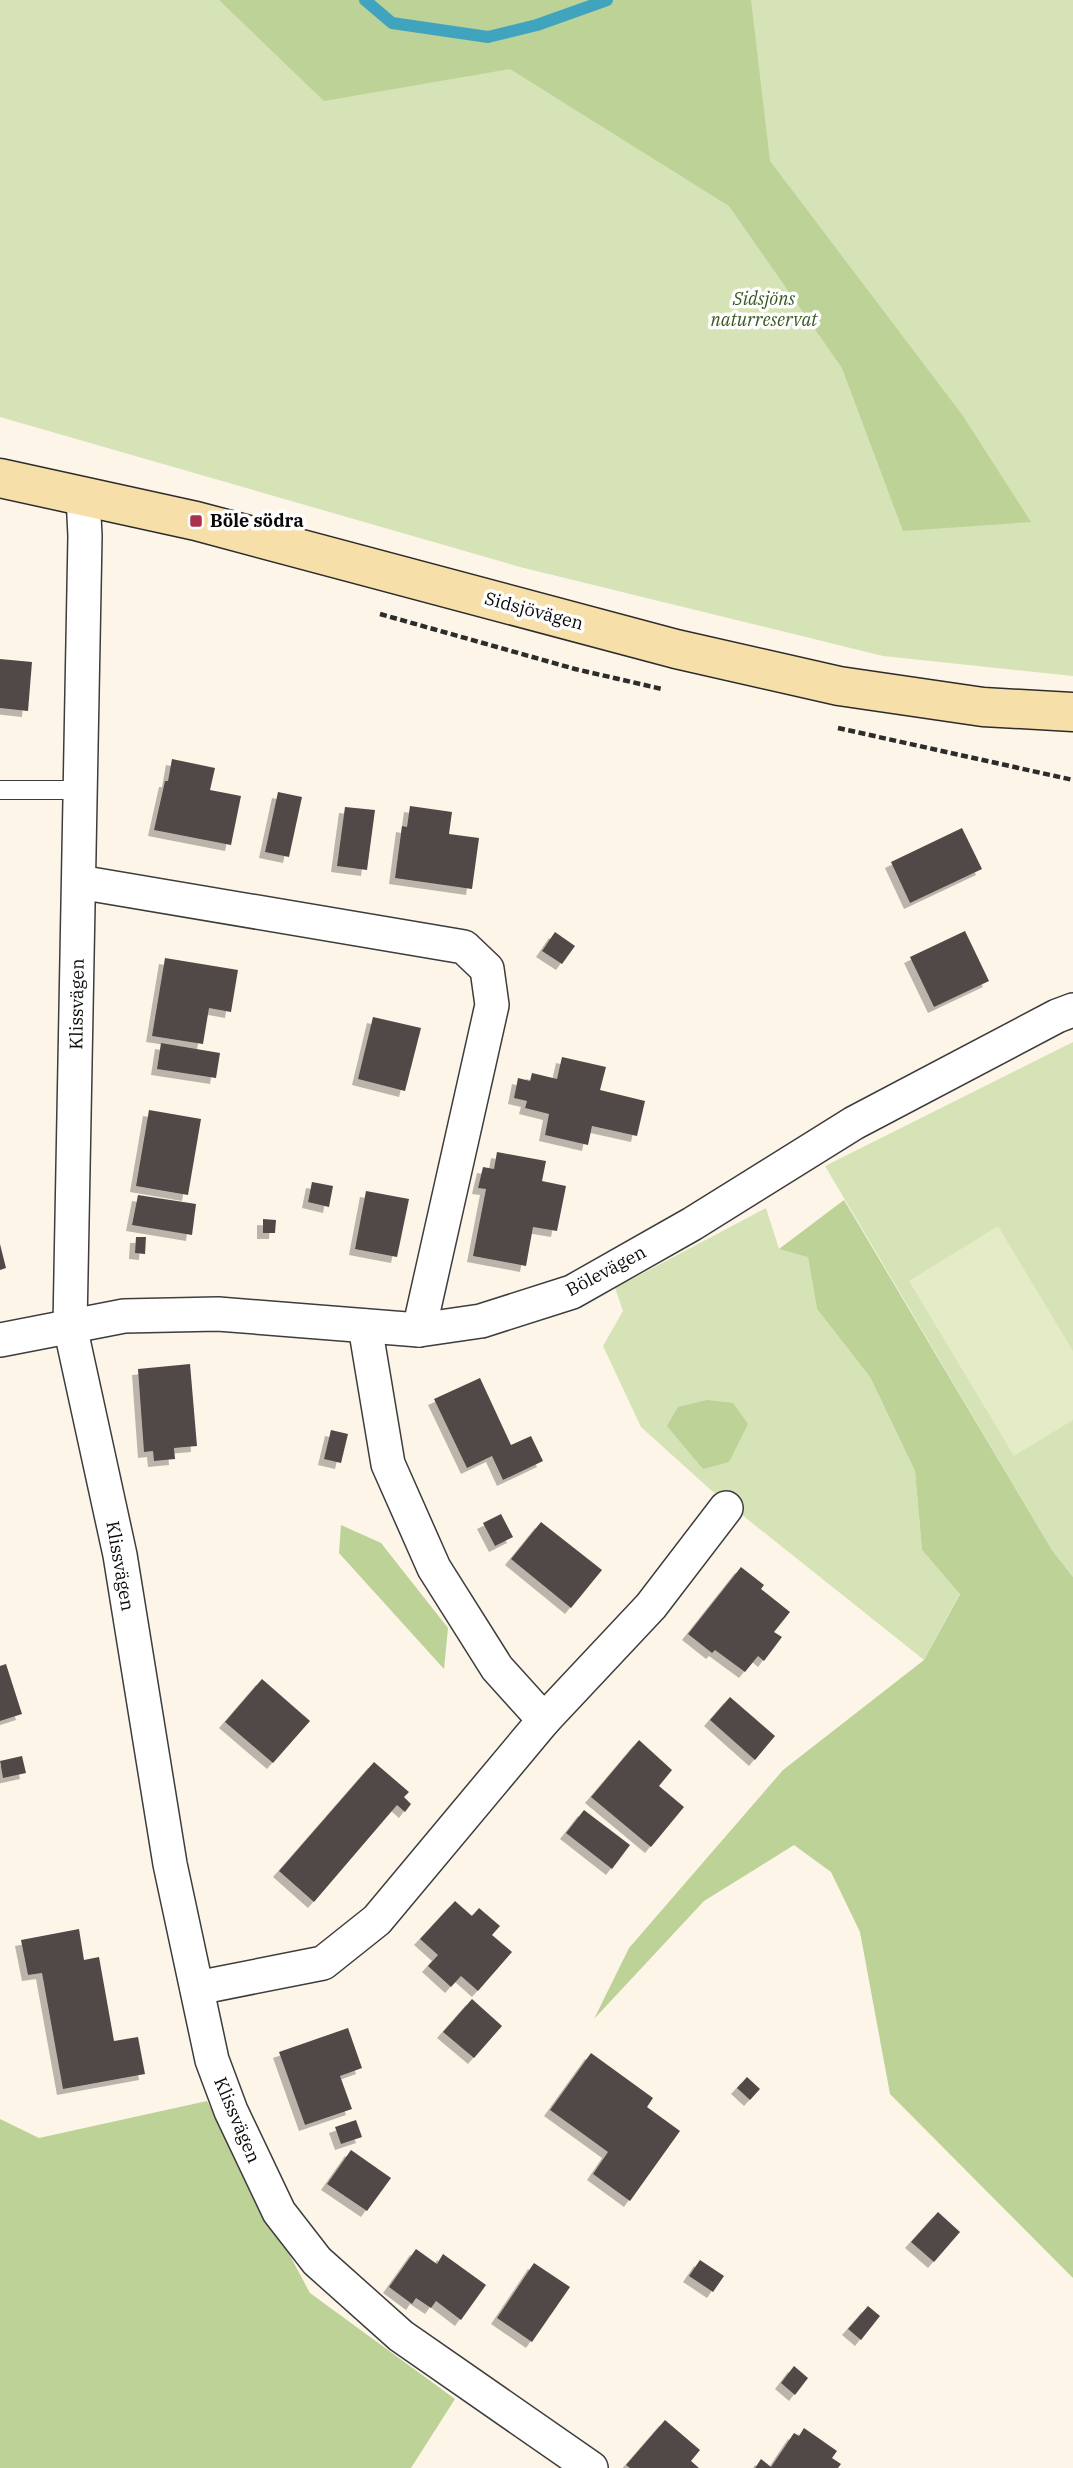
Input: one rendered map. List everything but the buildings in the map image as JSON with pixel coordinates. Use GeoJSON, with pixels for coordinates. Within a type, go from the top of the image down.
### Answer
{"type":"FeatureCollection","features":[{"type":"Feature","properties":{"kind":"main road","name":"Sidsjövägen"},"geometry":{"type":"LineString","coordinates":[[0,478],[197,521],[676,649],[839,686],[983,707],[1073,712]]}},
{"type":"Feature","properties":{"kind":"street","name":"Klissvägen"},"geometry":{"type":"LineString","coordinates":[[83,496],[85,536],[70,1326],[120,1555],[170,1864],[212,2060],[231,2111],[279,2212],[317,2261],[401,2336],[591,2468]]}},
{"type":"Feature","properties":{"kind":"street"},"geometry":{"type":"LineString","coordinates":[[79,882],[464,947],[487,969],[492,1005],[419,1329]]}},
{"type":"Feature","properties":{"kind":"street","name":"Bölevägen"},"geometry":{"type":"LineString","coordinates":[[0,1340],[124,1316],[218,1314],[419,1329],[481,1321],[572,1292],[692,1224],[854,1123],[1073,1010]]}},
{"type":"Feature","properties":{"kind":"street"},"geometry":{"type":"LineString","coordinates":[[365,1326],[388,1464],[434,1568],[497,1668],[544,1720]]}},
{"type":"Feature","properties":{"kind":"street"},"geometry":{"type":"LineString","coordinates":[[197,1988],[323,1963],[377,1920],[544,1720],[651,1606],[726,1508]]}},
{"type":"Feature","properties":{"kind":"lane"},"geometry":{"type":"LineString","coordinates":[[0,790],[80,790]]}},
{"type":"Feature","properties":{"kind":"green space","name":"Sidsjöns naturreservat"},"geometry":{"type":"Polygon","coordinates":[[[0,0],[1073,0],[1073,676],[883,656],[520,567],[0,417],[0,0]]]}},
{"type":"Feature","properties":{"kind":"green space"},"geometry":{"type":"Polygon","coordinates":[[[219,0],[751,0],[770,161],[963,416],[1031,522],[903,531],[842,368],[729,206],[510,69],[324,101],[219,0]]]}},
{"type":"Feature","properties":{"kind":"green space"},"geometry":{"type":"Polygon","coordinates":[[[1073,1042],[1073,1577],[1052,1550],[825,1166],[1073,1042]]]}},
{"type":"Feature","properties":{"kind":"green space"},"geometry":{"type":"Polygon","coordinates":[[[844,1200],[1052,1550],[1073,1577],[1073,2278],[890,2094],[860,1932],[831,1872],[794,1845],[704,1901],[594,2019],[629,1948],[783,1770],[924,1660],[960,1594],[922,1550],[915,1471],[870,1377],[817,1309],[808,1257],[779,1249],[844,1200]]]}},
{"type":"Feature","properties":{"kind":"green space"},"geometry":{"type":"Polygon","coordinates":[[[766,1208],[779,1249],[808,1256],[817,1309],[870,1377],[915,1471],[922,1550],[960,1593],[924,1660],[712,1491],[641,1427],[603,1346],[623,1311],[615,1288],[766,1208]]]}},
{"type":"Feature","properties":{"kind":"green space"},"geometry":{"type":"Polygon","coordinates":[[[998,1226],[1073,1351],[1073,1420],[1014,1456],[909,1281],[998,1226]]]}},
{"type":"Feature","properties":{"kind":"green space"},"geometry":{"type":"Polygon","coordinates":[[[707,1400],[733,1403],[748,1424],[729,1462],[703,1469],[667,1426],[678,1407],[707,1400]]]}},
{"type":"Feature","properties":{"kind":"green space"},"geometry":{"type":"Polygon","coordinates":[[[341,1525],[381,1543],[448,1628],[444,1669],[339,1553],[341,1525]]]}},
{"type":"Feature","properties":{"kind":"green space"},"geometry":{"type":"Polygon","coordinates":[[[207,2101],[310,2293],[455,2399],[411,2468],[0,2468],[0,2119],[39,2138],[207,2101]]]}},
{"type":"Feature","properties":{"kind":"waterway"},"geometry":{"type":"LineString","coordinates":[[365,0],[392,23],[488,37],[537,25],[607,0]]}},
{"type":"Feature","properties":{"kind":"place","name":"Böle södra"},"geometry":{"type":"Point","coordinates":[196,521]}}]}
